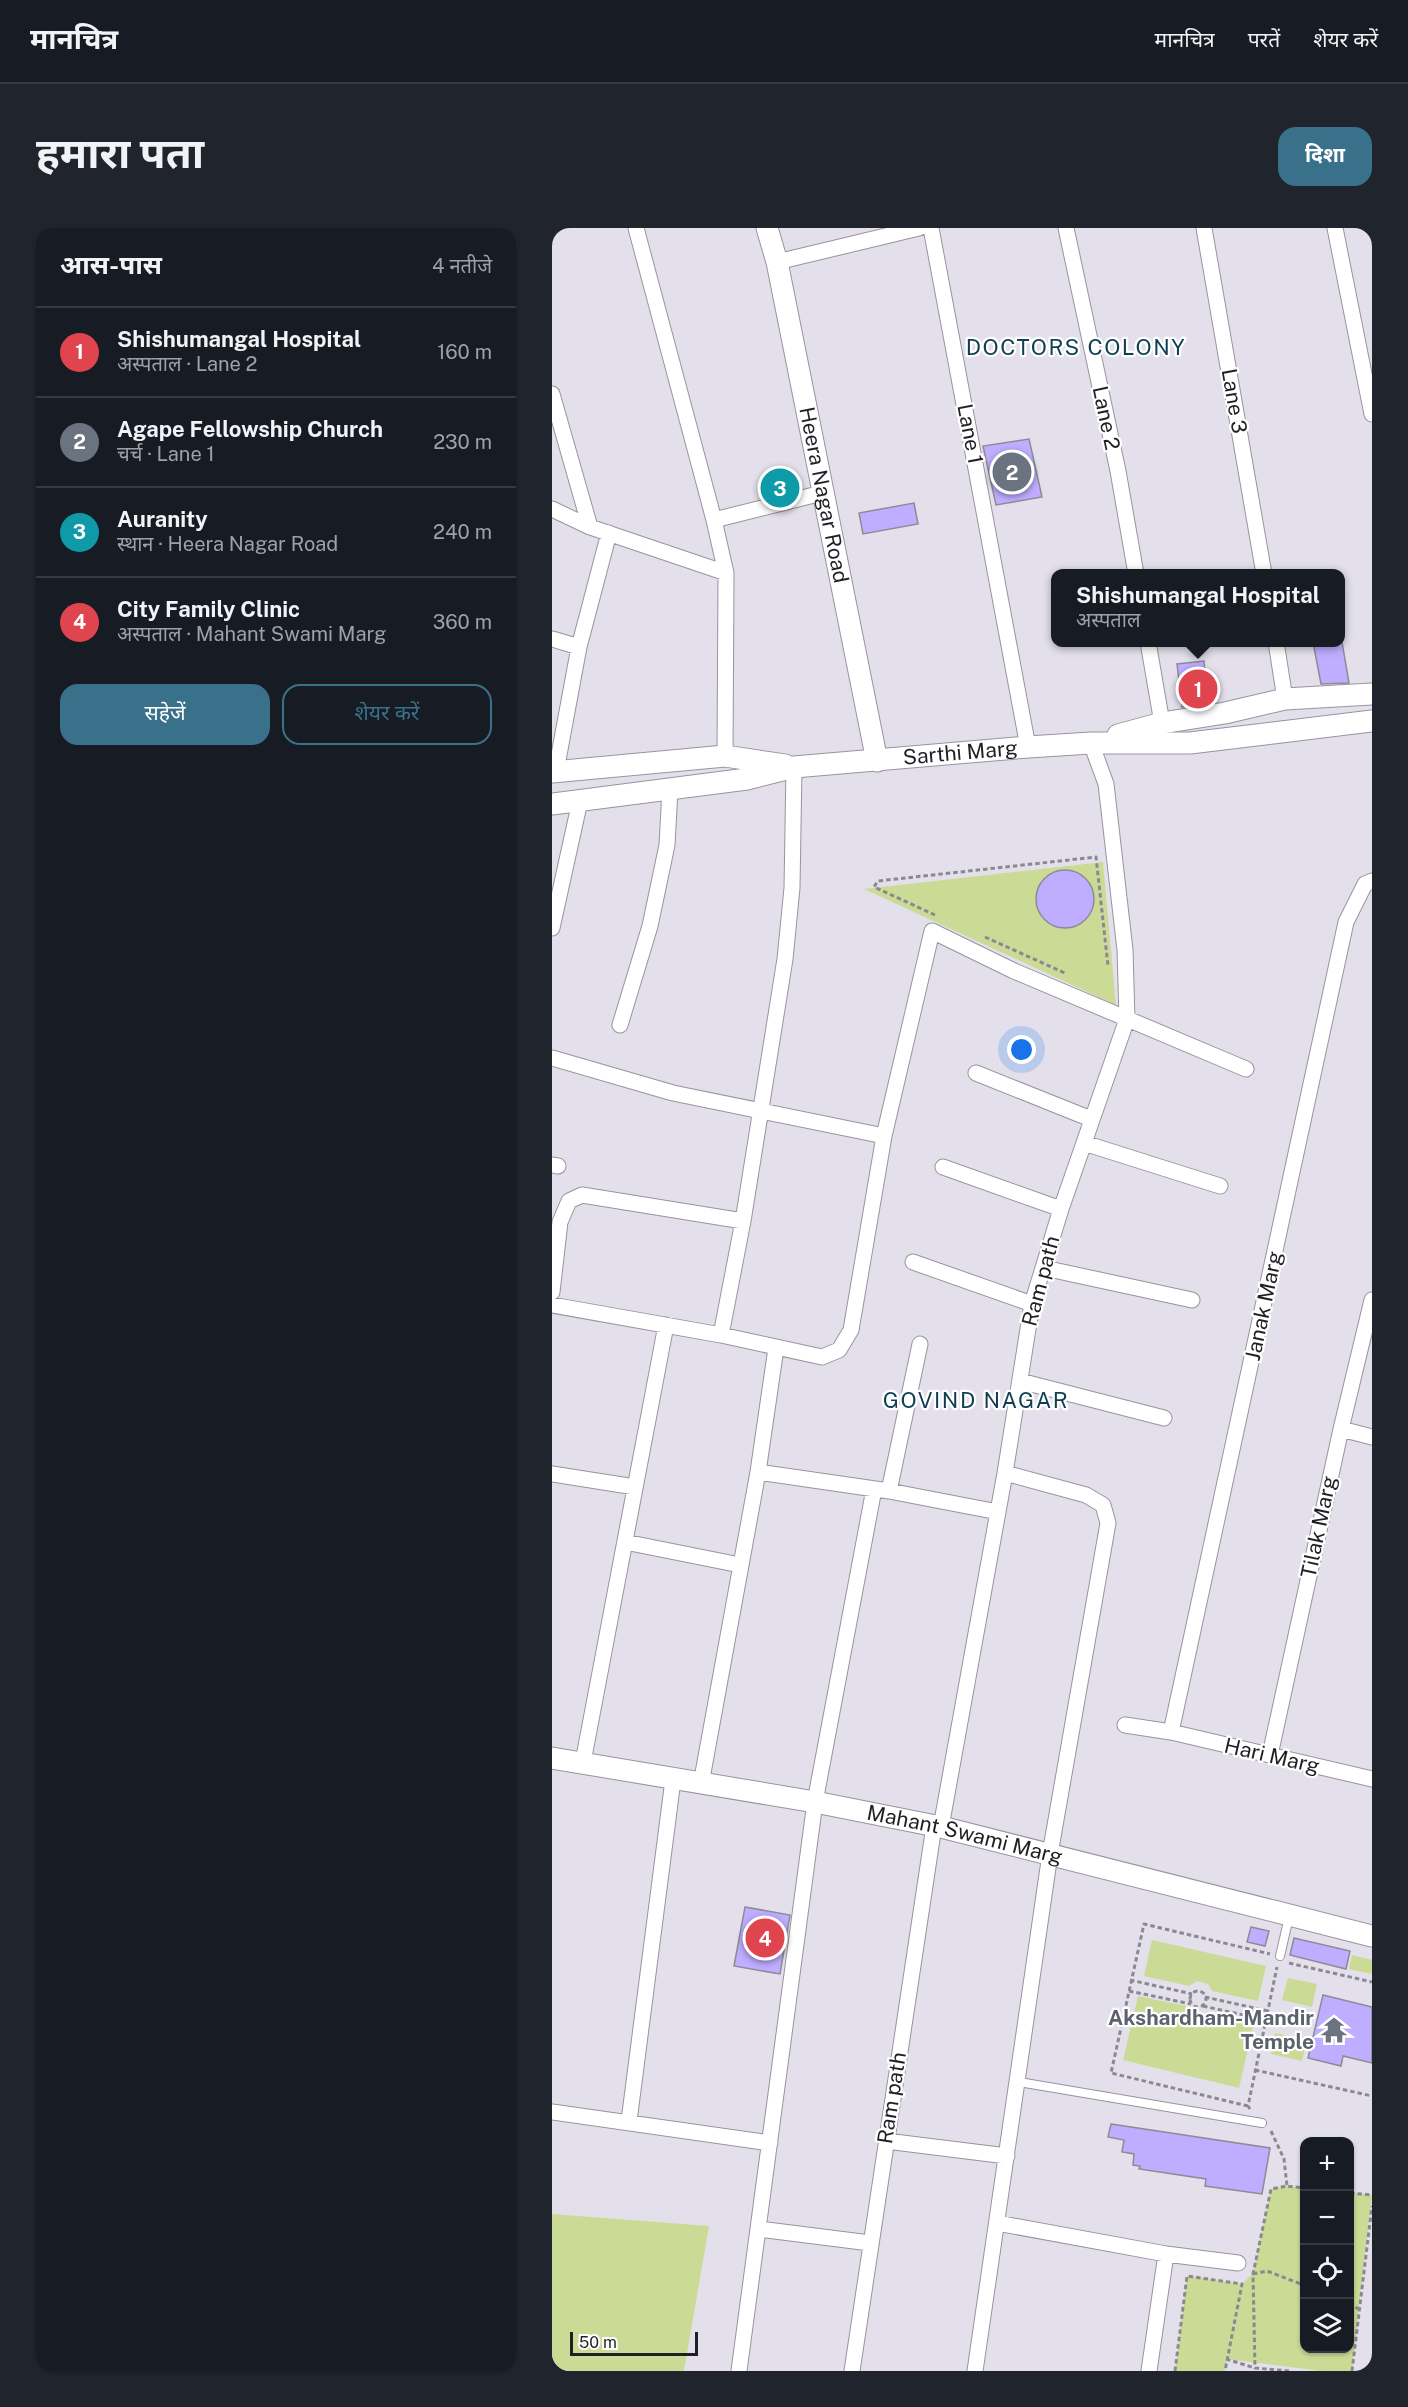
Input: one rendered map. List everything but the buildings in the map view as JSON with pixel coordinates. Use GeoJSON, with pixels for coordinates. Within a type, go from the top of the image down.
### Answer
{"type":"FeatureCollection","features":[{"type":"Feature","properties":{"kind":"street"},"geometry":{"type":"LineString","coordinates":[[638,228],[726,573],[725,756]]}},
{"type":"Feature","properties":{"kind":"street","name":"Heera Nagar Road"},"geometry":{"type":"LineString","coordinates":[[767,228],[777,262],[878,761]]}},
{"type":"Feature","properties":{"kind":"street"},"geometry":{"type":"LineString","coordinates":[[777,262],[919,228]]}},
{"type":"Feature","properties":{"kind":"street","name":"Lane 1"},"geometry":{"type":"LineString","coordinates":[[931,228],[1028,747]]}},
{"type":"Feature","properties":{"kind":"street","name":"Lane 2"},"geometry":{"type":"LineString","coordinates":[[1066,228],[1118,471],[1135,569]]}},
{"type":"Feature","properties":{"kind":"street","name":"Lane 3"},"geometry":{"type":"LineString","coordinates":[[1204,228],[1263,569]]}},
{"type":"Feature","properties":{"kind":"street"},"geometry":{"type":"LineString","coordinates":[[1335,228],[1372,414]]}},
{"type":"Feature","properties":{"kind":"street"},"geometry":{"type":"LineString","coordinates":[[552,394],[591,527]]}},
{"type":"Feature","properties":{"kind":"street"},"geometry":{"type":"LineString","coordinates":[[714,520],[822,493]]}},
{"type":"Feature","properties":{"kind":"street"},"geometry":{"type":"LineString","coordinates":[[552,509],[591,527],[726,573]]}},
{"type":"Feature","properties":{"kind":"street"},"geometry":{"type":"LineString","coordinates":[[609,533],[579,647],[554,771],[725,756],[794,767],[792,888],[785,959],[762,1112],[721,1335]]}},
{"type":"Feature","properties":{"kind":"street"},"geometry":{"type":"LineString","coordinates":[[552,639],[579,647]]}},
{"type":"Feature","properties":{"kind":"street"},"geometry":{"type":"LineString","coordinates":[[1149,647],[1162,723]]}},
{"type":"Feature","properties":{"kind":"street"},"geometry":{"type":"LineString","coordinates":[[1277,647],[1292,730]]}},
{"type":"Feature","properties":{"kind":"street"},"geometry":{"type":"LineString","coordinates":[[1091,743],[1162,723],[1225,713],[1285,699],[1372,694]]}},
{"type":"Feature","properties":{"kind":"street","name":"Sarthi Marg"},"geometry":{"type":"LineString","coordinates":[[552,804],[747,779],[794,767],[1091,743],[1190,743],[1372,721]]}},
{"type":"Feature","properties":{"kind":"street","name":"Ram path"},"geometry":{"type":"LineString","coordinates":[[852,2371],[886,2141],[938,1827],[998,1512],[1032,1304],[1091,1119],[1127,1019],[1125,950],[1106,784],[1091,743]]}},
{"type":"Feature","properties":{"kind":"street"},"geometry":{"type":"LineString","coordinates":[[620,1025],[650,926],[666,846],[670,789]]}},
{"type":"Feature","properties":{"kind":"street"},"geometry":{"type":"LineString","coordinates":[[552,928],[580,801]]}},
{"type":"Feature","properties":{"kind":"street","name":"Janak Marg"},"geometry":{"type":"LineString","coordinates":[[1172,1732],[1346,922],[1369,882]]}},
{"type":"Feature","properties":{"kind":"street"},"geometry":{"type":"LineString","coordinates":[[552,1305],[721,1335],[822,1357],[839,1350],[851,1330],[884,1136],[932,931],[1014,971],[1246,1069]]}},
{"type":"Feature","properties":{"kind":"street"},"geometry":{"type":"LineString","coordinates":[[552,1058],[673,1094],[884,1136]]}},
{"type":"Feature","properties":{"kind":"street"},"geometry":{"type":"LineString","coordinates":[[976,1072],[1091,1119]]}},
{"type":"Feature","properties":{"kind":"street"},"geometry":{"type":"LineString","coordinates":[[1083,1143],[1220,1186]]}},
{"type":"Feature","properties":{"kind":"street"},"geometry":{"type":"LineString","coordinates":[[943,1167],[1061,1209]]}},
{"type":"Feature","properties":{"kind":"street"},"geometry":{"type":"LineString","coordinates":[[552,1292],[560,1221],[569,1201],[582,1195],[743,1221]]}},
{"type":"Feature","properties":{"kind":"street"},"geometry":{"type":"LineString","coordinates":[[913,1262],[1032,1304]]}},
{"type":"Feature","properties":{"kind":"street"},"geometry":{"type":"LineString","coordinates":[[1044,1268],[1192,1300]]}},
{"type":"Feature","properties":{"kind":"street","name":"Tilak Marg"},"geometry":{"type":"LineString","coordinates":[[1270,1755],[1341,1429],[1372,1300]]}},
{"type":"Feature","properties":{"kind":"street"},"geometry":{"type":"LineString","coordinates":[[583,1762],[666,1325]]}},
{"type":"Feature","properties":{"kind":"street"},"geometry":{"type":"LineString","coordinates":[[739,2371],[815,1802],[881,1490],[920,1344]]}},
{"type":"Feature","properties":{"kind":"street"},"geometry":{"type":"LineString","coordinates":[[701,1784],[758,1472],[776,1348]]}},
{"type":"Feature","properties":{"kind":"street"},"geometry":{"type":"LineString","coordinates":[[1357,1362],[1372,1366]]}},
{"type":"Feature","properties":{"kind":"street"},"geometry":{"type":"LineString","coordinates":[[1020,1381],[1164,1418]]}},
{"type":"Feature","properties":{"kind":"street"},"geometry":{"type":"LineString","coordinates":[[1341,1429],[1372,1437]]}},
{"type":"Feature","properties":{"kind":"street"},"geometry":{"type":"LineString","coordinates":[[758,1472],[881,1490],[998,1512]]}},
{"type":"Feature","properties":{"kind":"street"},"geometry":{"type":"LineString","coordinates":[[975,2371],[1019,2082],[1050,1854],[1108,1523],[1103,1505],[1086,1495],[1005,1473]]}},
{"type":"Feature","properties":{"kind":"street"},"geometry":{"type":"LineString","coordinates":[[552,1474],[635,1487]]}},
{"type":"Feature","properties":{"kind":"street"},"geometry":{"type":"LineString","coordinates":[[625,1542],[740,1565]]}},
{"type":"Feature","properties":{"kind":"street","name":"Hari Marg"},"geometry":{"type":"LineString","coordinates":[[1125,1725],[1172,1732],[1372,1779]]}},
{"type":"Feature","properties":{"kind":"street","name":"Mahant Swami Marg"},"geometry":{"type":"LineString","coordinates":[[552,1758],[815,1802],[938,1827],[1372,1936]]}},
{"type":"Feature","properties":{"kind":"street"},"geometry":{"type":"LineString","coordinates":[[629,2121],[673,1780]]}},
{"type":"Feature","properties":{"kind":"street"},"geometry":{"type":"LineString","coordinates":[[552,2112],[770,2142]]}},
{"type":"Feature","properties":{"kind":"street"},"geometry":{"type":"LineString","coordinates":[[886,2141],[1007,2156]]}},
{"type":"Feature","properties":{"kind":"street"},"geometry":{"type":"LineString","coordinates":[[997,2223],[1166,2254],[1238,2263]]}},
{"type":"Feature","properties":{"kind":"street"},"geometry":{"type":"LineString","coordinates":[[759,2229],[870,2243]]}},
{"type":"Feature","properties":{"kind":"street"},"geometry":{"type":"LineString","coordinates":[[1149,2371],[1166,2254]]}},
{"type":"Feature","properties":{"kind":"lane"},"geometry":{"type":"LineString","coordinates":[[1280,1956],[1289,1916]]}},
{"type":"Feature","properties":{"kind":"lane"},"geometry":{"type":"LineString","coordinates":[[1019,2082],[1262,2122]]}},
{"type":"Feature","properties":{"kind":"path"},"geometry":{"type":"LineString","coordinates":[[939,916],[874,887],[878,881],[1096,857],[1109,971]]}},
{"type":"Feature","properties":{"kind":"path"},"geometry":{"type":"LineString","coordinates":[[982,936],[1068,975]]}},
{"type":"Feature","properties":{"kind":"path"},"geometry":{"type":"LineString","coordinates":[[1280,1956],[1144,1924],[1111,2073],[1248,2106],[1274,2134],[1284,2159],[1287,2186]]}},
{"type":"Feature","properties":{"kind":"path"},"geometry":{"type":"LineString","coordinates":[[1248,2106],[1279,1960],[1372,1982]]}},
{"type":"Feature","properties":{"kind":"path"},"geometry":{"type":"LineString","coordinates":[[1130,1980],[1192,1994],[1199,1991],[1205,1997],[1268,2011]]}},
{"type":"Feature","properties":{"kind":"path"},"geometry":{"type":"LineString","coordinates":[[1129,1991],[1266,2020]]}},
{"type":"Feature","properties":{"kind":"path"},"geometry":{"type":"LineString","coordinates":[[1191,2004],[1192,1994]]}},
{"type":"Feature","properties":{"kind":"path"},"geometry":{"type":"LineString","coordinates":[[1203,2006],[1205,1997]]}},
{"type":"Feature","properties":{"kind":"path"},"geometry":{"type":"LineString","coordinates":[[1256,2070],[1372,2096]]}},
{"type":"Feature","properties":{"kind":"path"},"geometry":{"type":"LineString","coordinates":[[1255,2368],[1253,2274],[1271,2189],[1287,2186],[1300,2187]]}},
{"type":"Feature","properties":{"kind":"path"},"geometry":{"type":"LineString","coordinates":[[1354,2193],[1372,2195]]}},
{"type":"Feature","properties":{"kind":"path"},"geometry":{"type":"LineString","coordinates":[[1352,2371],[1372,2206]]}},
{"type":"Feature","properties":{"kind":"path"},"geometry":{"type":"LineString","coordinates":[[1253,2274],[1267,2271],[1300,2284]]}},
{"type":"Feature","properties":{"kind":"path"},"geometry":{"type":"LineString","coordinates":[[1175,2371],[1186,2276],[1242,2284],[1225,2371]]}},
{"type":"Feature","properties":{"kind":"path"},"geometry":{"type":"LineString","coordinates":[[1354,2306],[1358,2309]]}},
{"type":"Feature","properties":{"kind":"path"},"geometry":{"type":"LineString","coordinates":[[1226,2360],[1255,2368],[1289,2371]]}},
{"type":"Feature","properties":{"kind":"green space"},"geometry":{"type":"Polygon","coordinates":[[[1103,862],[1116,1005],[864,889],[1103,862]]]}},
{"type":"Feature","properties":{"kind":"green space"},"geometry":{"type":"Polygon","coordinates":[[[1152,1940],[1266,1966],[1258,2001],[1212,1991],[1208,1984],[1197,1981],[1189,1986],[1144,1976],[1152,1940]]]}},
{"type":"Feature","properties":{"kind":"green space"},"geometry":{"type":"Polygon","coordinates":[[[1352,1955],[1372,1960],[1372,1974],[1349,1969],[1352,1955]]]}},
{"type":"Feature","properties":{"kind":"green space"},"geometry":{"type":"Polygon","coordinates":[[[1288,1978],[1317,1984],[1312,2007],[1282,2000],[1288,1978]]]}},
{"type":"Feature","properties":{"kind":"green space"},"geometry":{"type":"Polygon","coordinates":[[[1138,1996],[1186,2006],[1186,2010],[1195,2014],[1208,2012],[1254,2022],[1239,2088],[1123,2060],[1138,1996]]]}},
{"type":"Feature","properties":{"kind":"green space"},"geometry":{"type":"Polygon","coordinates":[[[1275,2033],[1307,2040],[1302,2061],[1271,2054],[1275,2033]]]}},
{"type":"Feature","properties":{"kind":"green space"},"geometry":{"type":"Polygon","coordinates":[[[1287,2186],[1300,2188],[1300,2353],[1354,2353],[1354,2193],[1372,2195],[1352,2371],[1321,2371],[1227,2359],[1225,2371],[1175,2371],[1187,2276],[1242,2284],[1253,2273],[1271,2189],[1287,2186]]]}},
{"type":"Feature","properties":{"kind":"green space"},"geometry":{"type":"Polygon","coordinates":[[[552,2214],[709,2226],[684,2371],[552,2371],[552,2214]]]}},
{"type":"Feature","properties":{"kind":"place","name":"Agape Fellowship Church"},"geometry":{"type":"Point","coordinates":[1012,472]}},
{"type":"Feature","properties":{"kind":"place","name":"Auranity"},"geometry":{"type":"Point","coordinates":[780,488]}},
{"type":"Feature","properties":{"kind":"place","name":"Shishumangal Hospital"},"geometry":{"type":"Point","coordinates":[1198,689]}},
{"type":"Feature","properties":{"kind":"place","name":"City Family Clinic"},"geometry":{"type":"Point","coordinates":[765,1938]}},
{"type":"Feature","properties":{"kind":"place","name":"Akshardham-Mandir Temple"},"geometry":{"type":"Point","coordinates":[1334,2030]}},
{"type":"Feature","properties":{"kind":"district","name":"DOCTORS COLONY"},"geometry":{"type":"Point","coordinates":[1076,347]}},
{"type":"Feature","properties":{"kind":"district","name":"GOVIND NAGAR"},"geometry":{"type":"Point","coordinates":[976,1400]}}]}
